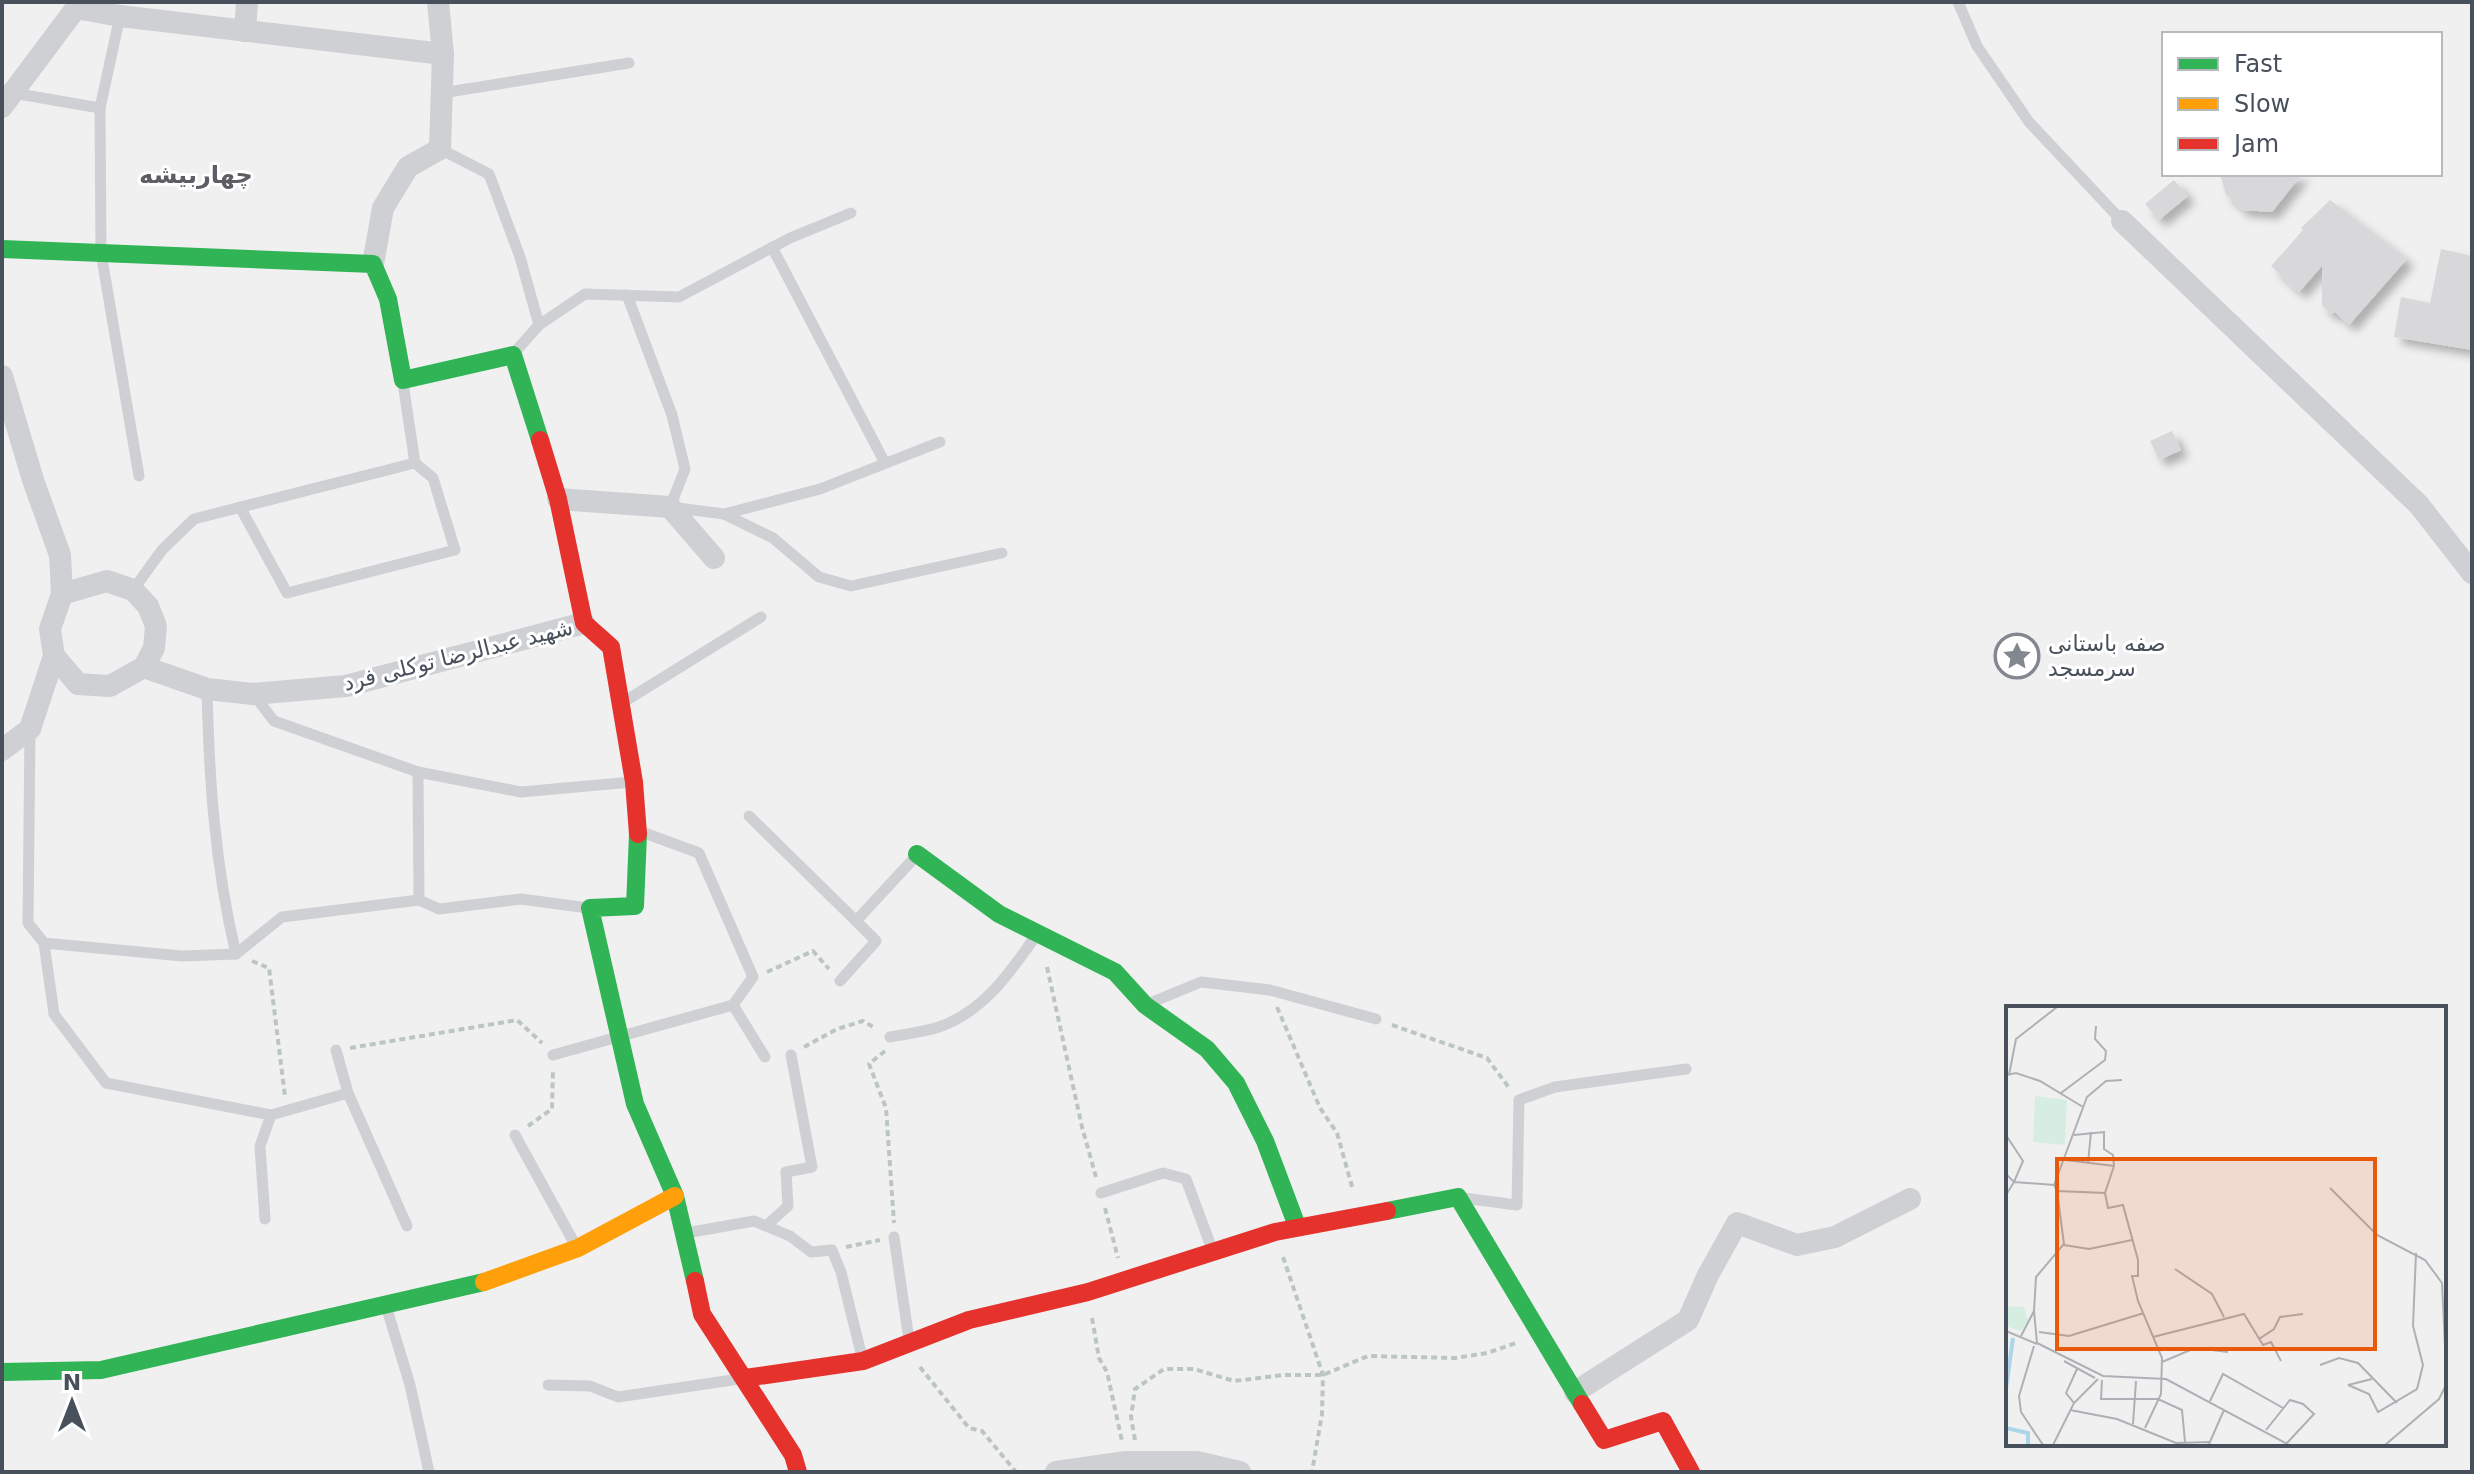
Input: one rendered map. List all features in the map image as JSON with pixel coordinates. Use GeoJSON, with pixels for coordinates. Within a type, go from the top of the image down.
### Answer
{"type":"FeatureCollection","features":[{"type":"Feature","properties":{"kind":"street"},"geometry":{"type":"LineString","coordinates":[[245,31],[247,2]]}},
{"type":"Feature","properties":{"kind":"street"},"geometry":{"type":"LineString","coordinates":[[438,2],[443,54],[440,149],[408,167],[383,208],[373,264],[388,299],[403,380],[513,355],[558,499],[584,623],[611,647],[634,782],[638,831],[635,906],[590,908],[635,1104],[675,1196],[702,1314],[793,1455],[798,1472]]}},
{"type":"Feature","properties":{"kind":"street"},"geometry":{"type":"LineString","coordinates":[[7,100],[77,5],[120,16],[443,54]]}},
{"type":"Feature","properties":{"kind":"street"},"geometry":{"type":"LineString","coordinates":[[2122,221],[2419,505],[2472,573]]}},
{"type":"Feature","properties":{"kind":"street"},"geometry":{"type":"LineString","coordinates":[[2,249],[373,264]]}},
{"type":"Feature","properties":{"kind":"street"},"geometry":{"type":"LineString","coordinates":[[2,376],[33,480],[60,555],[62,594],[50,629],[54,656],[30,729],[2,750]]}},
{"type":"Feature","properties":{"kind":"street"},"geometry":{"type":"LineString","coordinates":[[558,499],[670,507],[714,558]]}},
{"type":"Feature","properties":{"kind":"street"},"geometry":{"type":"LineString","coordinates":[[54,656],[78,684],[110,686],[144,667],[154,648],[156,626],[148,606],[133,590],[107,581],[62,594]]}},
{"type":"Feature","properties":{"kind":"street","name":"شهید عبدالرضا توکلی فرد"},"geometry":{"type":"LineString","coordinates":[[144,667],[207,689],[253,694],[346,686],[584,623]]}},
{"type":"Feature","properties":{"kind":"street"},"geometry":{"type":"LineString","coordinates":[[917,854],[999,914],[1115,972],[1145,1005],[1207,1049],[1236,1083],[1265,1141],[1297,1226]]}},
{"type":"Feature","properties":{"kind":"street"},"geometry":{"type":"LineString","coordinates":[[2,1372],[101,1370],[486,1282],[578,1248],[675,1196]]}},
{"type":"Feature","properties":{"kind":"street"},"geometry":{"type":"LineString","coordinates":[[745,1378],[863,1361],[969,1320],[1088,1292],[1275,1232],[1458,1197],[1604,1440],[1663,1421],[1691,1472]]}},
{"type":"Feature","properties":{"kind":"street"},"geometry":{"type":"LineString","coordinates":[[1575,1392],[1688,1320],[1708,1275],[1737,1223],[1797,1245],[1835,1237],[1910,1199]]}},
{"type":"Feature","properties":{"kind":"street"},"geometry":{"type":"LineString","coordinates":[[1056,1472],[1132,1462],[1197,1462],[1240,1472]]}},
{"type":"Feature","properties":{"kind":"lane"},"geometry":{"type":"LineString","coordinates":[[1958,2],[1977,46],[2029,122],[2122,221]]}},
{"type":"Feature","properties":{"kind":"lane"},"geometry":{"type":"LineString","coordinates":[[120,16],[100,108],[101,253],[139,476]]}},
{"type":"Feature","properties":{"kind":"lane"},"geometry":{"type":"LineString","coordinates":[[442,93],[629,63]]}},
{"type":"Feature","properties":{"kind":"lane"},"geometry":{"type":"LineString","coordinates":[[7,100],[100,108]]}},
{"type":"Feature","properties":{"kind":"lane"},"geometry":{"type":"LineString","coordinates":[[440,149],[489,174],[520,257],[539,325]]}},
{"type":"Feature","properties":{"kind":"lane"},"geometry":{"type":"LineString","coordinates":[[513,355],[539,325],[585,294],[679,297],[772,247],[851,213]]}},
{"type":"Feature","properties":{"kind":"lane"},"geometry":{"type":"LineString","coordinates":[[772,247],[885,463]]}},
{"type":"Feature","properties":{"kind":"lane"},"geometry":{"type":"LineString","coordinates":[[627,295],[672,415],[685,469],[670,507],[724,514],[773,538],[819,577],[851,586],[1002,553]]}},
{"type":"Feature","properties":{"kind":"lane"},"geometry":{"type":"LineString","coordinates":[[240,507],[287,593],[455,550],[433,478],[415,463],[403,380]]}},
{"type":"Feature","properties":{"kind":"lane"},"geometry":{"type":"LineString","coordinates":[[724,514],[820,489],[940,442]]}},
{"type":"Feature","properties":{"kind":"lane"},"geometry":{"type":"LineString","coordinates":[[133,590],[162,550],[194,519],[415,463]]}},
{"type":"Feature","properties":{"kind":"lane"},"geometry":{"type":"LineString","coordinates":[[621,704],[761,617]]}},
{"type":"Feature","properties":{"kind":"lane"},"geometry":{"type":"LineString","coordinates":[[207,689],[209,775],[216,842],[222,895],[236,954]]}},
{"type":"Feature","properties":{"kind":"lane"},"geometry":{"type":"LineString","coordinates":[[253,694],[274,721],[418,772],[521,792],[634,782]]}},
{"type":"Feature","properties":{"kind":"lane"},"geometry":{"type":"LineString","coordinates":[[30,729],[28,923],[44,943],[54,1014],[106,1083],[271,1115],[348,1093]]}},
{"type":"Feature","properties":{"kind":"lane"},"geometry":{"type":"LineString","coordinates":[[418,772],[419,900]]}},
{"type":"Feature","properties":{"kind":"lane"},"geometry":{"type":"LineString","coordinates":[[749,816],[876,941],[840,981]]}},
{"type":"Feature","properties":{"kind":"lane"},"geometry":{"type":"LineString","coordinates":[[553,1055],[733,1005],[753,977],[699,853],[638,831]]}},
{"type":"Feature","properties":{"kind":"lane"},"geometry":{"type":"LineString","coordinates":[[856,921],[917,854]]}},
{"type":"Feature","properties":{"kind":"lane"},"geometry":{"type":"LineString","coordinates":[[44,943],[182,956],[236,954],[282,917],[419,900],[439,909],[521,899],[590,908]]}},
{"type":"Feature","properties":{"kind":"lane"},"geometry":{"type":"LineString","coordinates":[[890,1037],[939,1027],[976,1007],[1003,982],[1038,933]]}},
{"type":"Feature","properties":{"kind":"lane"},"geometry":{"type":"LineString","coordinates":[[1145,1005],[1201,982],[1270,990],[1376,1019]]}},
{"type":"Feature","properties":{"kind":"lane"},"geometry":{"type":"LineString","coordinates":[[733,1005],[765,1057]]}},
{"type":"Feature","properties":{"kind":"lane"},"geometry":{"type":"LineString","coordinates":[[336,1050],[348,1093],[407,1226]]}},
{"type":"Feature","properties":{"kind":"lane"},"geometry":{"type":"LineString","coordinates":[[766,1226],[788,1206],[786,1172],[812,1167],[791,1055]]}},
{"type":"Feature","properties":{"kind":"lane"},"geometry":{"type":"LineString","coordinates":[[1458,1197],[1517,1205],[1519,1100],[1555,1087],[1686,1069]]}},
{"type":"Feature","properties":{"kind":"lane"},"geometry":{"type":"LineString","coordinates":[[265,1219],[260,1146],[271,1115]]}},
{"type":"Feature","properties":{"kind":"lane"},"geometry":{"type":"LineString","coordinates":[[515,1135],[578,1248]]}},
{"type":"Feature","properties":{"kind":"lane"},"geometry":{"type":"LineString","coordinates":[[1101,1193],[1163,1173],[1186,1179],[1213,1250]]}},
{"type":"Feature","properties":{"kind":"lane"},"geometry":{"type":"LineString","coordinates":[[684,1233],[754,1221],[790,1236],[811,1252],[832,1250],[841,1272],[863,1361]]}},
{"type":"Feature","properties":{"kind":"lane"},"geometry":{"type":"LineString","coordinates":[[894,1237],[910,1343]]}},
{"type":"Feature","properties":{"kind":"lane"},"geometry":{"type":"LineString","coordinates":[[386,1305],[410,1385],[429,1472]]}},
{"type":"Feature","properties":{"kind":"lane"},"geometry":{"type":"LineString","coordinates":[[548,1385],[590,1386],[618,1397],[745,1378]]}},
{"type":"Feature","properties":{"kind":"path"},"geometry":{"type":"LineString","coordinates":[[1038,933],[1052,983],[1082,1127],[1124,1279]]}},
{"type":"Feature","properties":{"kind":"path"},"geometry":{"type":"LineString","coordinates":[[753,977],[813,951],[840,981]]}},
{"type":"Feature","properties":{"kind":"path"},"geometry":{"type":"LineString","coordinates":[[236,954],[269,968],[287,1110]]}},
{"type":"Feature","properties":{"kind":"path"},"geometry":{"type":"LineString","coordinates":[[1270,990],[1320,1108],[1337,1133],[1359,1215]]}},
{"type":"Feature","properties":{"kind":"path"},"geometry":{"type":"LineString","coordinates":[[1376,1019],[1487,1058],[1519,1100]]}},
{"type":"Feature","properties":{"kind":"path"},"geometry":{"type":"LineString","coordinates":[[336,1050],[517,1020],[553,1055],[552,1109],[515,1135]]}},
{"type":"Feature","properties":{"kind":"path"},"geometry":{"type":"LineString","coordinates":[[791,1055],[837,1029],[863,1021],[890,1037],[887,1050],[869,1064],[886,1108],[894,1237],[832,1250]]}},
{"type":"Feature","properties":{"kind":"path"},"geometry":{"type":"LineString","coordinates":[[1275,1232],[1323,1375],[1322,1414],[1312,1472]]}},
{"type":"Feature","properties":{"kind":"path"},"geometry":{"type":"LineString","coordinates":[[1088,1292],[1099,1358],[1107,1372],[1132,1462]]}},
{"type":"Feature","properties":{"kind":"path"},"geometry":{"type":"LineString","coordinates":[[1132,1462],[1131,1417],[1135,1389],[1164,1369],[1194,1369],[1234,1381],[1284,1375],[1323,1375],[1368,1356],[1455,1358],[1487,1353],[1540,1335]]}},
{"type":"Feature","properties":{"kind":"path"},"geometry":{"type":"LineString","coordinates":[[910,1343],[912,1356],[969,1428],[982,1431],[1016,1472]]}},
{"type":"Feature","properties":{"kind":"building"},"geometry":{"type":"Polygon","coordinates":[[[2221,176],[2300,176],[2272,212],[2243,210],[2226,195],[2221,176]]]}},
{"type":"Feature","properties":{"kind":"building"},"geometry":{"type":"Polygon","coordinates":[[[2174,180],[2188,196],[2159,220],[2145,204],[2174,180]]]}},
{"type":"Feature","properties":{"kind":"building"},"geometry":{"type":"Polygon","coordinates":[[[2330,200],[2407,259],[2349,325],[2335,312],[2331,314],[2322,306],[2322,266],[2299,292],[2271,266],[2303,230],[2301,228],[2330,200]]]}},
{"type":"Feature","properties":{"kind":"building"},"geometry":{"type":"Polygon","coordinates":[[[2441,249],[2472,256],[2472,350],[2394,337],[2401,297],[2430,303],[2441,249]]]}},
{"type":"Feature","properties":{"kind":"building"},"geometry":{"type":"Polygon","coordinates":[[[2172,431],[2181,450],[2159,460],[2150,441],[2172,431]]]}},
{"type":"Feature","properties":{"kind":"traffic: fast"},"geometry":{"type":"LineString","coordinates":[[2,249],[373,264],[388,299],[403,380],[513,355],[540,440]]}},
{"type":"Feature","properties":{"kind":"traffic: fast"},"geometry":{"type":"LineString","coordinates":[[638,834],[635,906],[590,908],[635,1104],[675,1196],[695,1281]]}},
{"type":"Feature","properties":{"kind":"traffic: fast"},"geometry":{"type":"LineString","coordinates":[[917,854],[999,914],[1115,972],[1145,1005],[1207,1049],[1236,1083],[1265,1141],[1297,1226]]}},
{"type":"Feature","properties":{"kind":"traffic: fast"},"geometry":{"type":"LineString","coordinates":[[1387,1211],[1458,1197],[1582,1404]]}},
{"type":"Feature","properties":{"kind":"traffic: fast"},"geometry":{"type":"LineString","coordinates":[[2,1372],[101,1370],[484,1282]]}},
{"type":"Feature","properties":{"kind":"traffic: slow"},"geometry":{"type":"LineString","coordinates":[[484,1282],[578,1248],[675,1196]]}},
{"type":"Feature","properties":{"kind":"traffic: jam"},"geometry":{"type":"LineString","coordinates":[[540,440],[558,499],[584,623],[611,647],[634,782],[638,834]]}},
{"type":"Feature","properties":{"kind":"traffic: jam"},"geometry":{"type":"LineString","coordinates":[[745,1378],[863,1361],[969,1320],[1088,1292],[1275,1232],[1387,1211]]}},
{"type":"Feature","properties":{"kind":"traffic: jam"},"geometry":{"type":"LineString","coordinates":[[695,1281],[702,1314],[793,1455],[798,1472]]}},
{"type":"Feature","properties":{"kind":"traffic: jam"},"geometry":{"type":"LineString","coordinates":[[1582,1404],[1604,1440],[1663,1421],[1691,1472]]}},
{"type":"Feature","properties":{"kind":"place","name":"صفه باستانی سرمسجد"},"geometry":{"type":"Point","coordinates":[2017,656]}},
{"type":"Feature","properties":{"kind":"district","name":"چهاربیشه"},"geometry":{"type":"Point","coordinates":[196,175]}}]}
